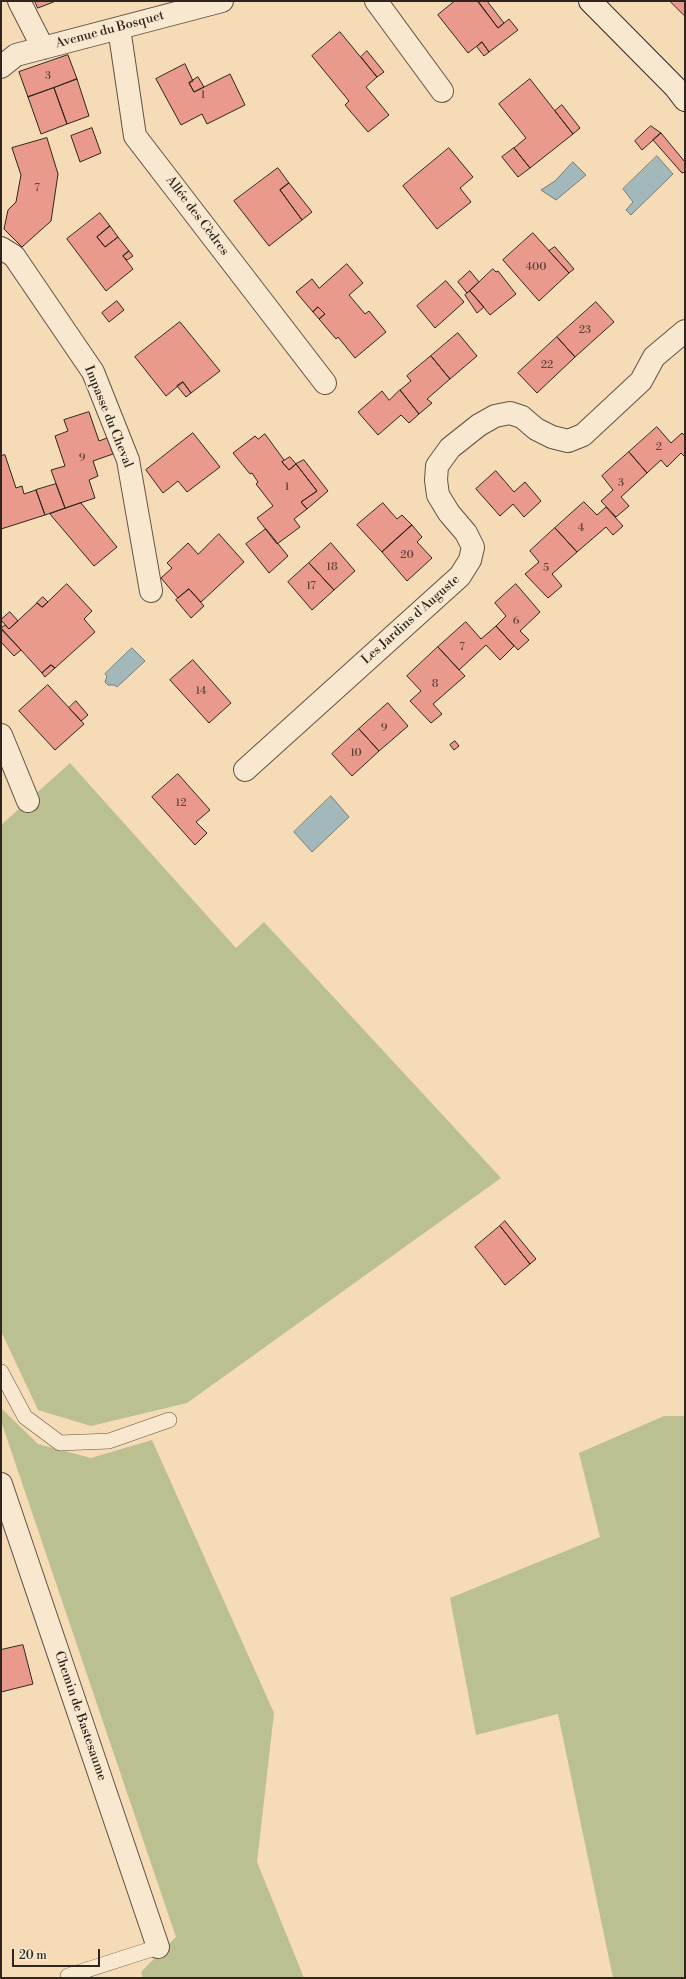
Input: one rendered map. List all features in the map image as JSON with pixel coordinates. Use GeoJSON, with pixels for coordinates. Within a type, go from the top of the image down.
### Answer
{"type":"FeatureCollection","features":[{"type":"Feature","properties":{"kind":"street"},"geometry":{"type":"LineString","coordinates":[[19,1],[43,48]]}},
{"type":"Feature","properties":{"kind":"street","name":"Avenue du Bosquet"},"geometry":{"type":"LineString","coordinates":[[1,67],[16,55],[222,1]]}},
{"type":"Feature","properties":{"kind":"street"},"geometry":{"type":"LineString","coordinates":[[376,1],[442,90]]}},
{"type":"Feature","properties":{"kind":"street"},"geometry":{"type":"LineString","coordinates":[[590,1],[682,88]]}},
{"type":"Feature","properties":{"kind":"street","name":"Allée des Cèdres"},"geometry":{"type":"LineString","coordinates":[[118,28],[135,136],[325,383]]}},
{"type":"Feature","properties":{"kind":"street","name":"Impasse du Cheval"},"geometry":{"type":"LineString","coordinates":[[1,248],[14,256],[93,372],[128,460],[151,591]]}},
{"type":"Feature","properties":{"kind":"street","name":"Les Jardins d'Auguste"},"geometry":{"type":"LineString","coordinates":[[245,770],[460,576],[470,560],[473,547],[466,533],[438,495],[436,480],[437,466],[450,448],[479,425],[495,416],[510,413],[522,417],[536,429],[552,437],[568,441],[583,435],[641,381],[654,357],[685,331]]}},
{"type":"Feature","properties":{"kind":"street"},"geometry":{"type":"LineString","coordinates":[[1,735],[28,801]]}},
{"type":"Feature","properties":{"kind":"street","name":"Chemin de Bastesaume"},"geometry":{"type":"LineString","coordinates":[[1,1484],[158,1948]]}},
{"type":"Feature","properties":{"kind":"lane"},"geometry":{"type":"LineString","coordinates":[[1,1372],[25,1417],[60,1443],[109,1441],[168,1420]]}},
{"type":"Feature","properties":{"kind":"lane"},"geometry":{"type":"LineString","coordinates":[[68,1976],[158,1948]]}},
{"type":"Feature","properties":{"kind":"green space"},"geometry":{"type":"Polygon","coordinates":[[[70,763],[236,948],[264,922],[501,1178],[187,1403],[91,1426],[38,1410],[1,1331],[1,825],[70,763]]]}},
{"type":"Feature","properties":{"kind":"green space"},"geometry":{"type":"Polygon","coordinates":[[[1,1408],[38,1444],[91,1458],[152,1440],[274,1713],[257,1862],[304,1978],[143,1978],[141,1972],[176,1937],[1,1421],[1,1408]]]}},
{"type":"Feature","properties":{"kind":"green space"},"geometry":{"type":"Polygon","coordinates":[[[664,1416],[685,1416],[685,1978],[613,1978],[558,1714],[476,1735],[450,1598],[600,1537],[579,1453],[664,1416]]]}},
{"type":"Feature","properties":{"kind":"shaded area"},"geometry":{"type":"Polygon","coordinates":[[[657,156],[673,174],[631,215],[626,210],[633,202],[623,189],[657,156]]]}},
{"type":"Feature","properties":{"kind":"shaded area"},"geometry":{"type":"Polygon","coordinates":[[[573,162],[586,175],[556,200],[541,190],[555,181],[573,162]]]}},
{"type":"Feature","properties":{"kind":"shaded area"},"geometry":{"type":"Polygon","coordinates":[[[132,648],[145,661],[117,687],[114,685],[108,685],[105,682],[107,676],[105,674],[132,648]]]}},
{"type":"Feature","properties":{"kind":"shaded area"},"geometry":{"type":"Polygon","coordinates":[[[331,796],[349,817],[312,852],[294,832],[331,796]]]}},
{"type":"Feature","properties":{"kind":"building"},"geometry":{"type":"Polygon","coordinates":[[[35,1],[56,1],[38,8],[35,1]]]}},
{"type":"Feature","properties":{"kind":"building"},"geometry":{"type":"Polygon","coordinates":[[[455,1],[478,1],[498,28],[509,19],[518,30],[489,52],[482,42],[468,53],[438,15],[455,1]]]}},
{"type":"Feature","properties":{"kind":"building"},"geometry":{"type":"Polygon","coordinates":[[[487,1],[504,23],[498,28],[478,2],[487,1]]]}},
{"type":"Feature","properties":{"kind":"building"},"geometry":{"type":"Polygon","coordinates":[[[670,1],[685,1],[685,16],[670,1]]]}},
{"type":"Feature","properties":{"kind":"building"},"geometry":{"type":"Polygon","coordinates":[[[340,32],[377,77],[366,87],[389,115],[368,132],[345,105],[349,101],[312,56],[340,32]]]}},
{"type":"Feature","properties":{"kind":"building"},"geometry":{"type":"Polygon","coordinates":[[[482,42],[489,52],[484,56],[477,47],[482,42]]]}},
{"type":"Feature","properties":{"kind":"building"},"geometry":{"type":"Polygon","coordinates":[[[367,51],[384,72],[377,77],[361,57],[367,51]]]}},
{"type":"Feature","properties":{"kind":"building"},"geometry":{"type":"Polygon","coordinates":[[[68,55],[77,79],[28,97],[19,72],[68,55]]]}},
{"type":"Feature","properties":{"kind":"building"},"geometry":{"type":"Polygon","coordinates":[[[185,64],[193,81],[189,83],[194,92],[230,74],[245,105],[207,124],[202,114],[181,125],[156,79],[185,64]]]}},
{"type":"Feature","properties":{"kind":"building"},"geometry":{"type":"Polygon","coordinates":[[[198,77],[204,87],[194,92],[189,83],[198,77]]]}},
{"type":"Feature","properties":{"kind":"building"},"geometry":{"type":"Polygon","coordinates":[[[77,79],[89,116],[67,124],[54,88],[77,79]]]}},
{"type":"Feature","properties":{"kind":"building"},"geometry":{"type":"Polygon","coordinates":[[[530,79],[573,134],[530,168],[514,148],[526,138],[499,104],[530,79]]]}},
{"type":"Feature","properties":{"kind":"building"},"geometry":{"type":"Polygon","coordinates":[[[54,88],[67,124],[41,134],[28,97],[54,88]]]}},
{"type":"Feature","properties":{"kind":"building"},"geometry":{"type":"Polygon","coordinates":[[[562,105],[580,128],[573,134],[555,111],[562,105]]]}},
{"type":"Feature","properties":{"kind":"building"},"geometry":{"type":"Polygon","coordinates":[[[651,126],[661,133],[642,150],[635,141],[651,126]]]}},
{"type":"Feature","properties":{"kind":"building"},"geometry":{"type":"Polygon","coordinates":[[[92,128],[101,153],[80,162],[71,136],[92,128]]]}},
{"type":"Feature","properties":{"kind":"building"},"geometry":{"type":"Polygon","coordinates":[[[661,133],[685,162],[685,172],[682,173],[653,140],[661,133]]]}},
{"type":"Feature","properties":{"kind":"building"},"geometry":{"type":"Polygon","coordinates":[[[47,138],[58,174],[51,221],[22,247],[4,229],[8,210],[16,202],[21,175],[12,148],[47,138]]]}},
{"type":"Feature","properties":{"kind":"building"},"geometry":{"type":"Polygon","coordinates":[[[449,148],[473,177],[460,188],[471,202],[437,229],[403,186],[449,148]]]}},
{"type":"Feature","properties":{"kind":"building"},"geometry":{"type":"Polygon","coordinates":[[[514,148],[530,168],[518,177],[502,157],[514,148]]]}},
{"type":"Feature","properties":{"kind":"building"},"geometry":{"type":"Polygon","coordinates":[[[278,168],[289,183],[280,190],[302,220],[269,246],[234,201],[278,168]]]}},
{"type":"Feature","properties":{"kind":"building"},"geometry":{"type":"Polygon","coordinates":[[[289,183],[312,212],[302,220],[280,190],[289,183]]]}},
{"type":"Feature","properties":{"kind":"building"},"geometry":{"type":"Polygon","coordinates":[[[100,213],[110,226],[97,237],[105,247],[118,237],[129,251],[123,256],[133,269],[106,291],[67,239],[100,213]]]}},
{"type":"Feature","properties":{"kind":"building"},"geometry":{"type":"Polygon","coordinates":[[[110,226],[118,237],[105,247],[97,237],[110,226]]]}},
{"type":"Feature","properties":{"kind":"building"},"geometry":{"type":"Polygon","coordinates":[[[533,233],[569,273],[539,301],[503,260],[533,233]]]}},
{"type":"Feature","properties":{"kind":"building"},"geometry":{"type":"Polygon","coordinates":[[[555,247],[574,269],[569,273],[549,251],[555,247]]]}},
{"type":"Feature","properties":{"kind":"building"},"geometry":{"type":"Polygon","coordinates":[[[129,251],[133,256],[127,260],[123,256],[129,251]]]}},
{"type":"Feature","properties":{"kind":"building"},"geometry":{"type":"Polygon","coordinates":[[[347,264],[363,283],[349,295],[365,314],[369,311],[386,332],[355,358],[338,337],[336,339],[319,319],[325,314],[318,307],[313,312],[296,292],[312,279],[319,288],[347,264]]]}},
{"type":"Feature","properties":{"kind":"building"},"geometry":{"type":"Polygon","coordinates":[[[493,269],[496,272],[498,271],[516,294],[490,315],[470,291],[493,269]]]}},
{"type":"Feature","properties":{"kind":"building"},"geometry":{"type":"Polygon","coordinates":[[[470,271],[479,282],[467,293],[458,282],[470,271]]]}},
{"type":"Feature","properties":{"kind":"building"},"geometry":{"type":"Polygon","coordinates":[[[446,281],[464,302],[435,328],[417,306],[446,281]]]}},
{"type":"Feature","properties":{"kind":"building"},"geometry":{"type":"Polygon","coordinates":[[[470,291],[484,307],[477,313],[465,295],[470,291]]]}},
{"type":"Feature","properties":{"kind":"building"},"geometry":{"type":"Polygon","coordinates":[[[117,301],[124,310],[109,322],[102,313],[117,301]]]}},
{"type":"Feature","properties":{"kind":"building"},"geometry":{"type":"Polygon","coordinates":[[[596,302],[614,322],[575,357],[557,337],[596,302]]]}},
{"type":"Feature","properties":{"kind":"building"},"geometry":{"type":"Polygon","coordinates":[[[318,307],[325,314],[319,319],[313,312],[318,307]]]}},
{"type":"Feature","properties":{"kind":"building"},"geometry":{"type":"Polygon","coordinates":[[[180,322],[220,371],[191,393],[183,382],[166,396],[135,357],[180,322]]]}},
{"type":"Feature","properties":{"kind":"building"},"geometry":{"type":"Polygon","coordinates":[[[458,333],[477,356],[450,379],[431,356],[458,333]]]}},
{"type":"Feature","properties":{"kind":"building"},"geometry":{"type":"Polygon","coordinates":[[[557,337],[575,357],[537,393],[518,373],[557,337]]]}},
{"type":"Feature","properties":{"kind":"building"},"geometry":{"type":"Polygon","coordinates":[[[431,356],[450,379],[427,399],[432,403],[419,414],[400,390],[411,381],[407,376],[431,356]]]}},
{"type":"Feature","properties":{"kind":"building"},"geometry":{"type":"Polygon","coordinates":[[[183,382],[191,393],[186,397],[177,386],[183,382]]]}},
{"type":"Feature","properties":{"kind":"building"},"geometry":{"type":"Polygon","coordinates":[[[400,390],[419,414],[409,423],[401,415],[378,435],[358,412],[382,391],[389,400],[400,390]]]}},
{"type":"Feature","properties":{"kind":"building"},"geometry":{"type":"Polygon","coordinates":[[[89,412],[99,441],[107,438],[113,454],[93,461],[98,476],[89,480],[95,498],[65,508],[51,470],[65,466],[55,436],[68,431],[64,420],[89,412]]]}},
{"type":"Feature","properties":{"kind":"building"},"geometry":{"type":"Polygon","coordinates":[[[657,427],[671,443],[682,433],[685,436],[685,457],[681,453],[667,467],[661,460],[647,473],[629,452],[657,427]]]}},
{"type":"Feature","properties":{"kind":"building"},"geometry":{"type":"Polygon","coordinates":[[[193,433],[220,467],[187,492],[178,481],[163,493],[146,470],[193,433]]]}},
{"type":"Feature","properties":{"kind":"building"},"geometry":{"type":"Polygon","coordinates":[[[265,434],[284,460],[282,462],[289,470],[296,464],[317,491],[301,502],[307,509],[294,519],[300,527],[277,544],[257,518],[273,506],[256,484],[258,482],[252,473],[250,474],[233,453],[255,436],[258,439],[265,434]]]}},
{"type":"Feature","properties":{"kind":"building"},"geometry":{"type":"Polygon","coordinates":[[[629,452],[647,473],[621,497],[629,506],[616,517],[601,501],[613,490],[602,476],[629,452]]]}},
{"type":"Feature","properties":{"kind":"building"},"geometry":{"type":"Polygon","coordinates":[[[5,455],[16,488],[22,486],[24,494],[36,490],[45,515],[1,529],[1,456],[5,455]]]}},
{"type":"Feature","properties":{"kind":"building"},"geometry":{"type":"Polygon","coordinates":[[[290,457],[296,464],[289,470],[282,462],[290,457]]]}},
{"type":"Feature","properties":{"kind":"building"},"geometry":{"type":"Polygon","coordinates":[[[304,460],[328,491],[307,509],[301,502],[317,491],[296,464],[304,460]]]}},
{"type":"Feature","properties":{"kind":"building"},"geometry":{"type":"Polygon","coordinates":[[[496,471],[514,492],[525,482],[541,501],[524,517],[513,504],[500,516],[476,489],[496,471]]]}},
{"type":"Feature","properties":{"kind":"building"},"geometry":{"type":"Polygon","coordinates":[[[56,484],[65,508],[45,515],[36,490],[56,484]]]}},
{"type":"Feature","properties":{"kind":"building"},"geometry":{"type":"Polygon","coordinates":[[[584,502],[597,515],[606,507],[623,526],[613,535],[606,527],[577,552],[555,528],[584,502]]]}},
{"type":"Feature","properties":{"kind":"building"},"geometry":{"type":"Polygon","coordinates":[[[81,503],[117,547],[94,566],[50,514],[81,503]]]}},
{"type":"Feature","properties":{"kind":"building"},"geometry":{"type":"Polygon","coordinates":[[[383,503],[397,519],[402,515],[412,525],[382,552],[357,525],[383,503]]]}},
{"type":"Feature","properties":{"kind":"building"},"geometry":{"type":"Polygon","coordinates":[[[412,525],[422,537],[417,542],[432,558],[407,581],[382,552],[412,525]]]}},
{"type":"Feature","properties":{"kind":"building"},"geometry":{"type":"Polygon","coordinates":[[[555,528],[577,552],[552,574],[562,586],[548,598],[525,574],[539,562],[530,551],[555,528]]]}},
{"type":"Feature","properties":{"kind":"building"},"geometry":{"type":"Polygon","coordinates":[[[266,529],[288,556],[269,573],[246,544],[266,529]]]}},
{"type":"Feature","properties":{"kind":"building"},"geometry":{"type":"Polygon","coordinates":[[[219,534],[244,562],[201,602],[189,589],[178,598],[161,578],[172,568],[167,563],[188,543],[198,554],[219,534]]]}},
{"type":"Feature","properties":{"kind":"building"},"geometry":{"type":"Polygon","coordinates":[[[331,543],[355,571],[334,590],[309,563],[331,543]]]}},
{"type":"Feature","properties":{"kind":"building"},"geometry":{"type":"Polygon","coordinates":[[[309,563],[334,590],[312,610],[288,582],[309,563]]]}},
{"type":"Feature","properties":{"kind":"building"},"geometry":{"type":"Polygon","coordinates":[[[67,584],[92,611],[84,619],[95,632],[55,668],[51,665],[42,673],[1,628],[5,625],[9,629],[37,603],[42,607],[67,584]]]}},
{"type":"Feature","properties":{"kind":"building"},"geometry":{"type":"Polygon","coordinates":[[[516,584],[540,612],[520,631],[529,640],[518,650],[496,626],[506,616],[495,603],[516,584]]]}},
{"type":"Feature","properties":{"kind":"building"},"geometry":{"type":"Polygon","coordinates":[[[189,589],[204,606],[191,618],[176,600],[189,589]]]}},
{"type":"Feature","properties":{"kind":"building"},"geometry":{"type":"Polygon","coordinates":[[[43,597],[48,602],[42,607],[37,603],[43,597]]]}},
{"type":"Feature","properties":{"kind":"building"},"geometry":{"type":"Polygon","coordinates":[[[10,612],[18,621],[9,629],[1,620],[10,612]]]}},
{"type":"Feature","properties":{"kind":"building"},"geometry":{"type":"Polygon","coordinates":[[[466,622],[481,639],[496,626],[514,646],[500,660],[486,645],[459,670],[438,647],[466,622]]]}},
{"type":"Feature","properties":{"kind":"building"},"geometry":{"type":"Polygon","coordinates":[[[1,629],[21,650],[14,656],[1,642],[1,629]]]}},
{"type":"Feature","properties":{"kind":"building"},"geometry":{"type":"Polygon","coordinates":[[[438,647],[465,676],[433,704],[442,714],[431,723],[410,701],[421,691],[407,676],[438,647]]]}},
{"type":"Feature","properties":{"kind":"building"},"geometry":{"type":"Polygon","coordinates":[[[193,660],[231,703],[209,723],[170,680],[193,660]]]}},
{"type":"Feature","properties":{"kind":"building"},"geometry":{"type":"Polygon","coordinates":[[[51,665],[55,668],[45,677],[42,673],[51,665]]]}},
{"type":"Feature","properties":{"kind":"building"},"geometry":{"type":"Polygon","coordinates":[[[48,685],[84,724],[55,750],[19,711],[48,685]]]}},
{"type":"Feature","properties":{"kind":"building"},"geometry":{"type":"Polygon","coordinates":[[[76,701],[88,715],[81,721],[69,708],[76,701]]]}},
{"type":"Feature","properties":{"kind":"building"},"geometry":{"type":"Polygon","coordinates":[[[388,703],[408,726],[379,751],[359,729],[388,703]]]}},
{"type":"Feature","properties":{"kind":"building"},"geometry":{"type":"Polygon","coordinates":[[[359,729],[379,751],[352,776],[332,754],[359,729]]]}},
{"type":"Feature","properties":{"kind":"building"},"geometry":{"type":"Polygon","coordinates":[[[455,741],[459,746],[454,750],[450,745],[455,741]]]}},
{"type":"Feature","properties":{"kind":"building"},"geometry":{"type":"Polygon","coordinates":[[[178,774],[210,810],[196,822],[207,833],[195,845],[152,797],[178,774]]]}},
{"type":"Feature","properties":{"kind":"building"},"geometry":{"type":"Polygon","coordinates":[[[505,1221],[536,1259],[530,1264],[500,1226],[505,1221]]]}},
{"type":"Feature","properties":{"kind":"building"},"geometry":{"type":"Polygon","coordinates":[[[500,1226],[530,1264],[505,1285],[475,1247],[500,1226]]]}},
{"type":"Feature","properties":{"kind":"building"},"geometry":{"type":"Polygon","coordinates":[[[23,1645],[33,1684],[1,1692],[1,1650],[23,1645]]]}}]}
